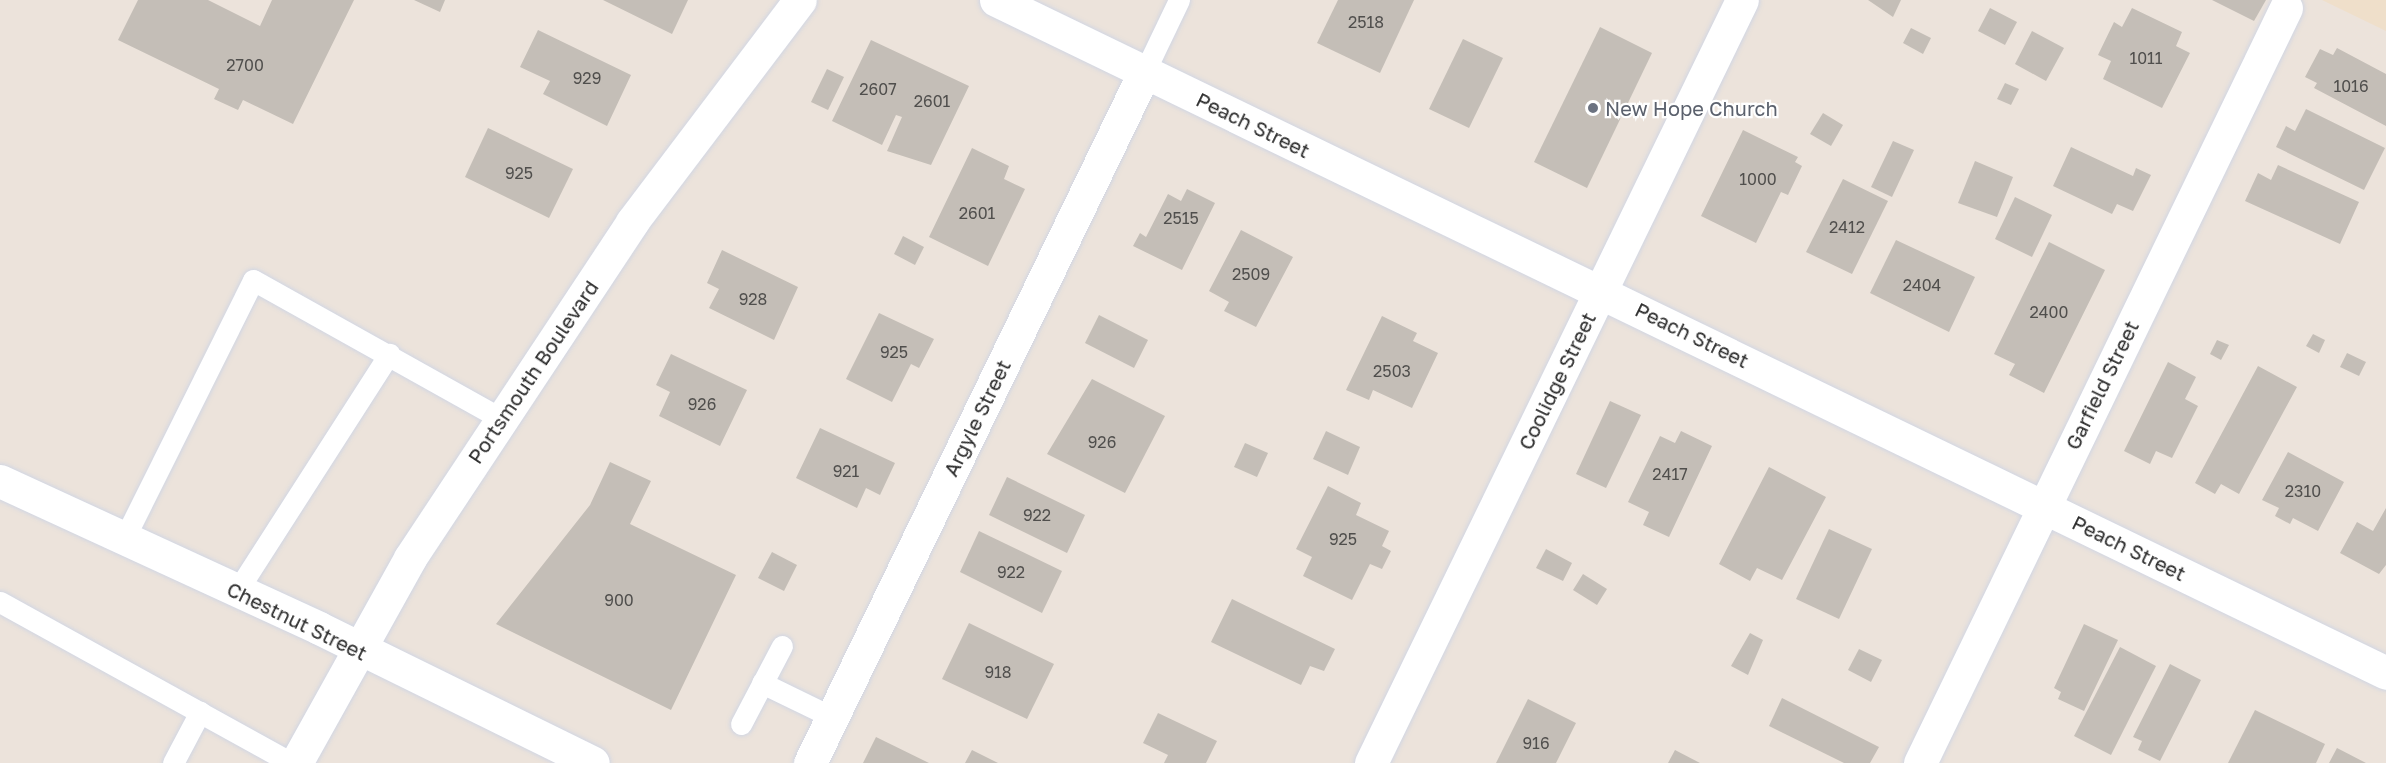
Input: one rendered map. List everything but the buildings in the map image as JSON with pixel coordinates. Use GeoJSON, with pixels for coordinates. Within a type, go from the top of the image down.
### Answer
{"type":"FeatureCollection","features":[{"type":"Feature","properties":{"kind":"street","name":"Portsmouth Boulevard"},"geometry":{"type":"LineString","coordinates":[[294,763],[356,650],[502,419],[632,222],[800,0]]}},
{"type":"Feature","properties":{"kind":"street","name":"Peach Street"},"geometry":{"type":"LineString","coordinates":[[996,0],[2386,673]]}},
{"type":"Feature","properties":{"kind":"street","name":"Coolidge Street"},"geometry":{"type":"LineString","coordinates":[[1371,763],[1743,0]]}},
{"type":"Feature","properties":{"kind":"street","name":"Garfield Street"},"geometry":{"type":"LineString","coordinates":[[1920,763],[2286,8]]}},
{"type":"Feature","properties":{"kind":"street","name":"Argyle Street"},"geometry":{"type":"LineString","coordinates":[[810,763],[1144,73]]}},
{"type":"Feature","properties":{"kind":"street","name":"Chestnut Street"},"geometry":{"type":"LineString","coordinates":[[0,481],[237,591],[593,763]]}},
{"type":"Feature","properties":{"kind":"lane"},"geometry":{"type":"LineString","coordinates":[[1144,73],[1179,0]]}},
{"type":"Feature","properties":{"kind":"lane"},"geometry":{"type":"LineString","coordinates":[[124,539],[253,280],[502,419]]}},
{"type":"Feature","properties":{"kind":"lane"},"geometry":{"type":"LineString","coordinates":[[237,591],[388,354]]}},
{"type":"Feature","properties":{"kind":"lane"},"geometry":{"type":"LineString","coordinates":[[1,606],[294,763]]}},
{"type":"Feature","properties":{"kind":"lane"},"geometry":{"type":"LineString","coordinates":[[741,724],[782,646]]}},
{"type":"Feature","properties":{"kind":"lane"},"geometry":{"type":"LineString","coordinates":[[762,683],[832,717]]}},
{"type":"Feature","properties":{"kind":"lane"},"geometry":{"type":"LineString","coordinates":[[173,763],[200,712]]}},
{"type":"Feature","properties":{"kind":"shaded area"},"geometry":{"type":"Polygon","coordinates":[[[2322,0],[2386,0],[2386,31],[2322,0]]]}},
{"type":"Feature","properties":{"kind":"place","name":"New Hope Church"},"geometry":{"type":"Point","coordinates":[1593,108]}}]}
